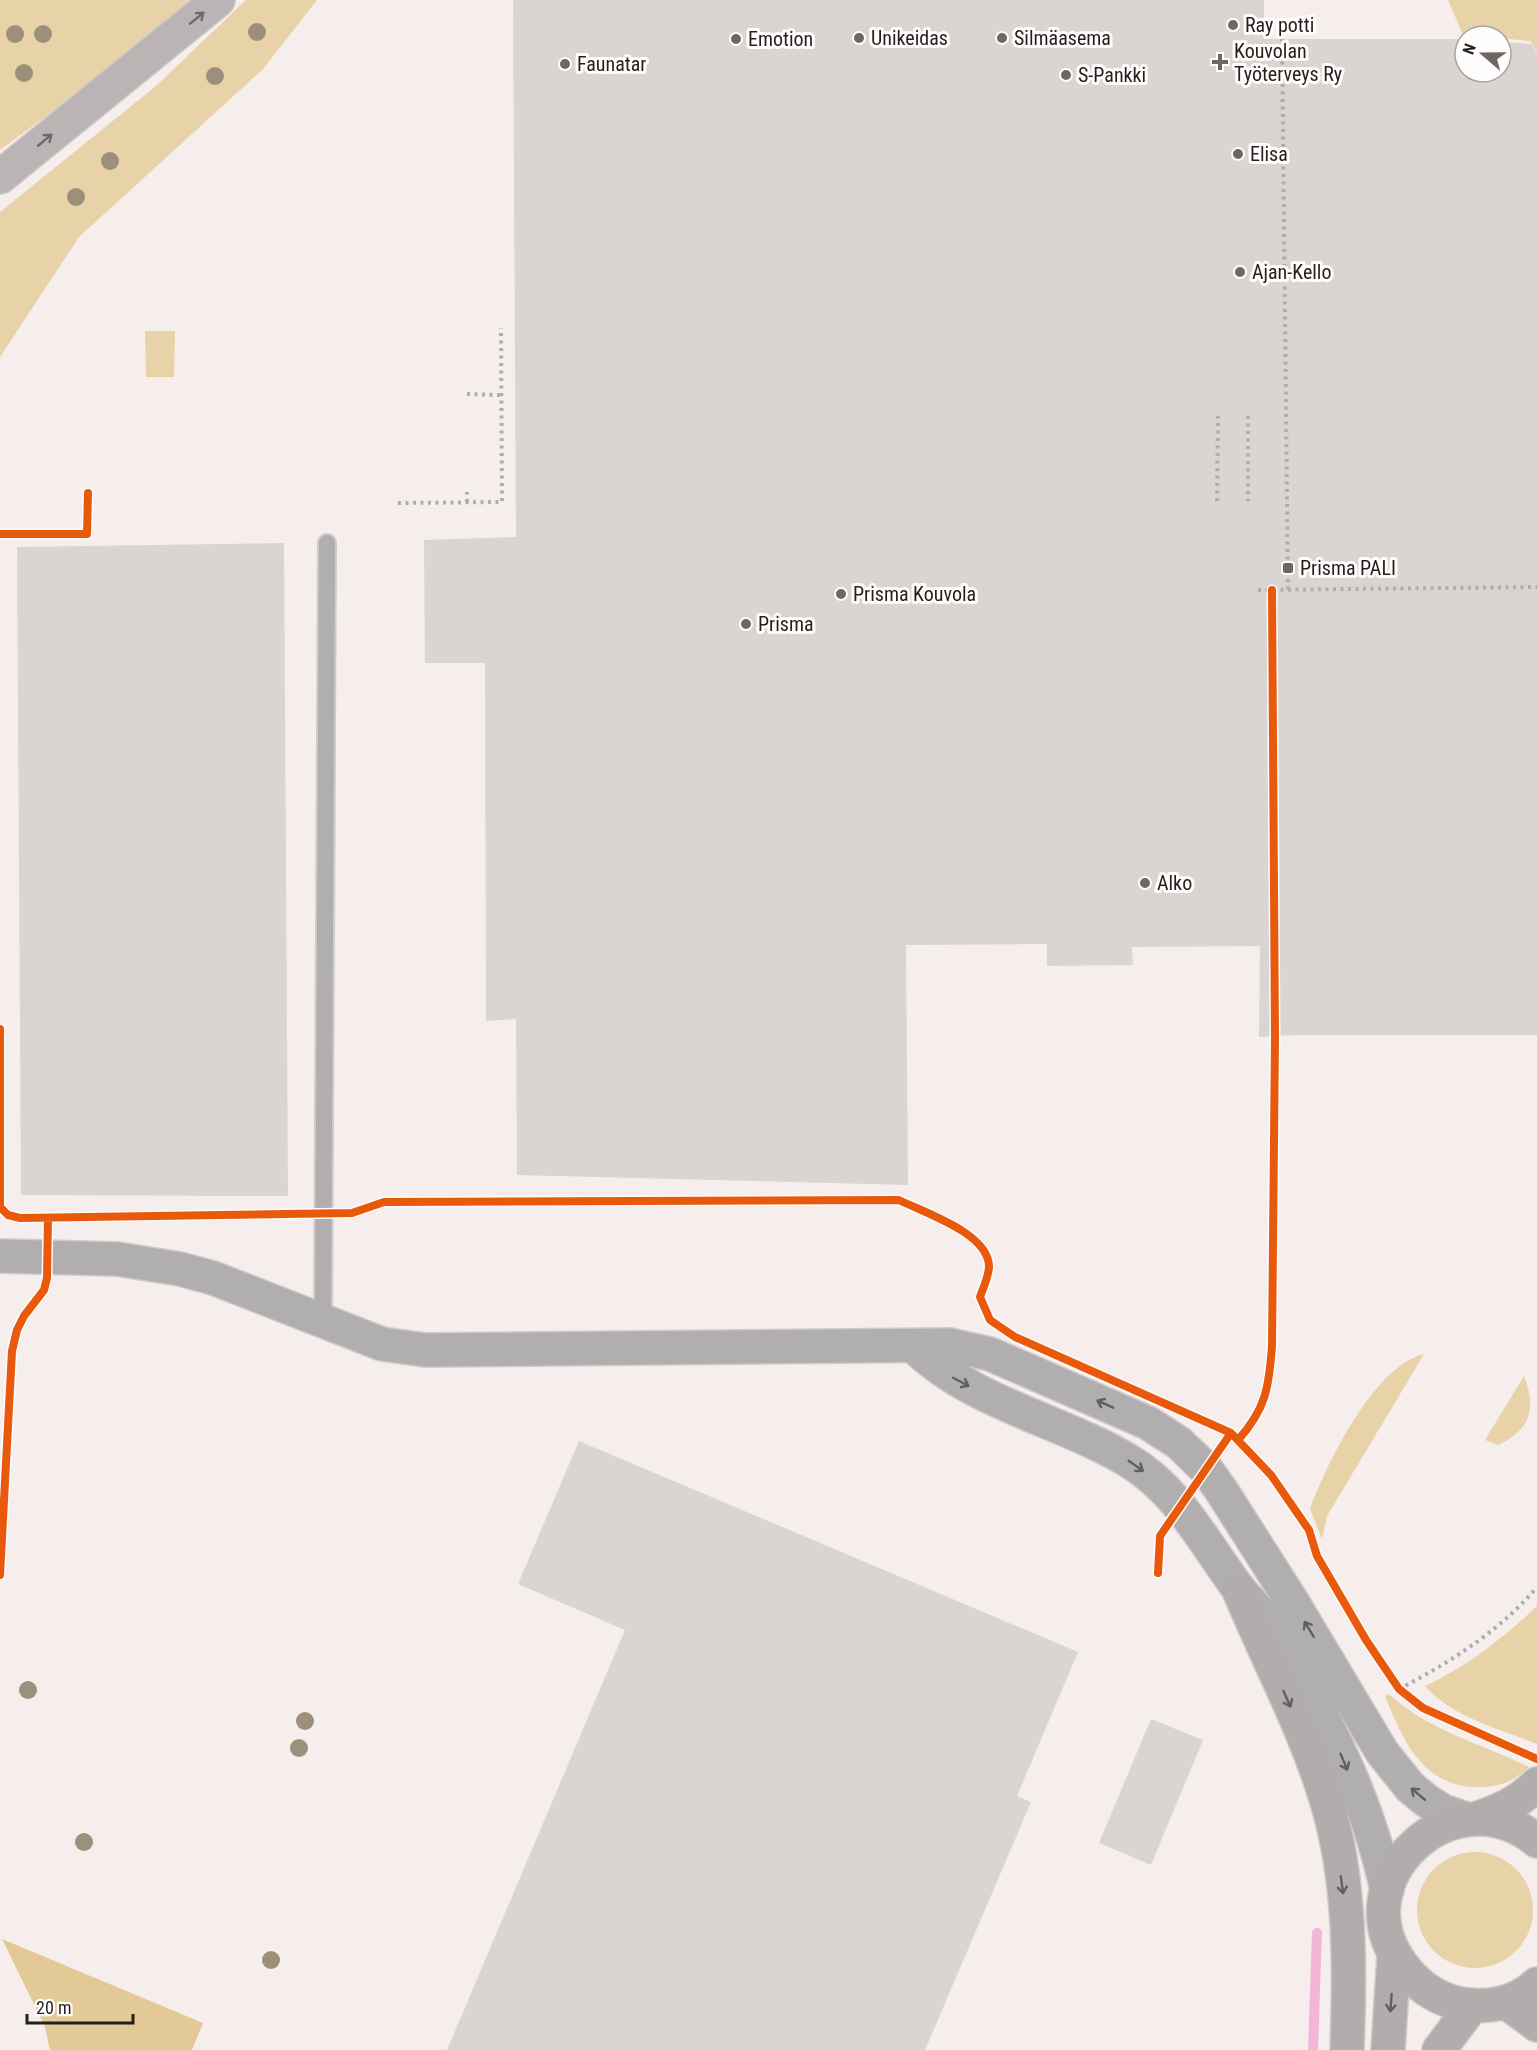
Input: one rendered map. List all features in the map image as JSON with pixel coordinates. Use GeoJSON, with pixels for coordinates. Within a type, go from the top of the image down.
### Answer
{"type":"FeatureCollection","features":[{"type":"Feature","properties":{"kind":"highway"},"geometry":{"type":"LineString","coordinates":[[0,177],[218,0]]}},
{"type":"Feature","properties":{"kind":"street"},"geometry":{"type":"LineString","coordinates":[[0,1256],[117,1258],[180,1269],[213,1278],[382,1344],[425,1350],[950,1345],[990,1354],[1148,1423],[1179,1443],[1206,1469],[1241,1521],[1382,1752],[1410,1787],[1426,1801],[1443,1811],[1472,1819],[1497,1820],[1526,1831],[1537,1840]]}},
{"type":"Feature","properties":{"kind":"street"},"geometry":{"type":"LineString","coordinates":[[914,1346],[929,1361],[961,1382],[1105,1448],[1132,1463],[1157,1482],[1180,1506],[1238,1588],[1274,1629],[1330,1729],[1370,1821],[1387,1890]]}},
{"type":"Feature","properties":{"kind":"street"},"geometry":{"type":"LineString","coordinates":[[1238,1588],[1308,1747],[1328,1803],[1347,1920],[1347,2050]]}},
{"type":"Feature","properties":{"kind":"street"},"geometry":{"type":"LineString","coordinates":[[1537,1784],[1505,1809],[1439,1827],[1415,1842],[1397,1864],[1387,1890],[1384,1912],[1386,1934],[1394,1956],[1413,1981],[1440,1999],[1472,2006],[1506,2002],[1537,1984]]}},
{"type":"Feature","properties":{"kind":"street"},"geometry":{"type":"LineString","coordinates":[[1388,2050],[1394,1956]]}},
{"type":"Feature","properties":{"kind":"street"},"geometry":{"type":"LineString","coordinates":[[1506,2002],[1537,2025]]}},
{"type":"Feature","properties":{"kind":"street"},"geometry":{"type":"LineString","coordinates":[[1439,2050],[1472,2006]]}},
{"type":"Feature","properties":{"kind":"lane"},"geometry":{"type":"LineString","coordinates":[[323,1322],[327,543]]}},
{"type":"Feature","properties":{"kind":"path"},"geometry":{"type":"LineString","coordinates":[[1282,29],[1288,590]]}},
{"type":"Feature","properties":{"kind":"path"},"geometry":{"type":"LineString","coordinates":[[398,502],[502,502],[501,328]]}},
{"type":"Feature","properties":{"kind":"path"},"geometry":{"type":"LineString","coordinates":[[467,394],[501,395]]}},
{"type":"Feature","properties":{"kind":"path"},"geometry":{"type":"LineString","coordinates":[[1217,501],[1218,416]]}},
{"type":"Feature","properties":{"kind":"path"},"geometry":{"type":"LineString","coordinates":[[1248,416],[1248,501]]}},
{"type":"Feature","properties":{"kind":"path"},"geometry":{"type":"LineString","coordinates":[[467,492],[467,502]]}},
{"type":"Feature","properties":{"kind":"path"},"geometry":{"type":"LineString","coordinates":[[1258,590],[1537,587]]}},
{"type":"Feature","properties":{"kind":"path"},"geometry":{"type":"LineString","coordinates":[[1272,590],[1272,602]]}},
{"type":"Feature","properties":{"kind":"path"},"geometry":{"type":"LineString","coordinates":[[1399,1689],[1446,1665],[1494,1627],[1537,1587]]}},
{"type":"Feature","properties":{"kind":"path"},"geometry":{"type":"LineString","coordinates":[[1392,1680],[1407,1696]]}},
{"type":"Feature","properties":{"kind":"shaded area"},"geometry":{"type":"Polygon","coordinates":[[[0,0],[193,0],[101,76],[0,150],[0,0]]]}},
{"type":"Feature","properties":{"kind":"shaded area"},"geometry":{"type":"Polygon","coordinates":[[[246,0],[317,0],[263,69],[79,237],[0,357],[0,212],[156,86],[246,0]]]}},
{"type":"Feature","properties":{"kind":"shaded area"},"geometry":{"type":"Polygon","coordinates":[[[1448,0],[1537,0],[1537,53],[1531,41],[1513,39],[1513,24],[1458,24],[1448,0]]]}},
{"type":"Feature","properties":{"kind":"shaded area"},"geometry":{"type":"Polygon","coordinates":[[[145,331],[175,331],[174,377],[146,377],[145,331]]]}},
{"type":"Feature","properties":{"kind":"shaded area"},"geometry":{"type":"Polygon","coordinates":[[[1424,1354],[1327,1516],[1322,1539],[1310,1509],[1340,1443],[1370,1396],[1387,1377],[1405,1362],[1424,1354]]]}},
{"type":"Feature","properties":{"kind":"shaded area"},"geometry":{"type":"Polygon","coordinates":[[[1524,1376],[1530,1408],[1524,1425],[1517,1433],[1498,1445],[1485,1440],[1524,1376]]]}},
{"type":"Feature","properties":{"kind":"shaded area"},"geometry":{"type":"Polygon","coordinates":[[[1537,1606],[1537,1744],[1462,1714],[1436,1697],[1425,1686],[1456,1670],[1484,1650],[1537,1606]]]}},
{"type":"Feature","properties":{"kind":"shaded area"},"geometry":{"type":"Polygon","coordinates":[[[1389,1694],[1404,1707],[1438,1727],[1529,1767],[1510,1781],[1489,1787],[1455,1784],[1440,1777],[1427,1768],[1407,1742],[1385,1696],[1389,1694]]]}},
{"type":"Feature","properties":{"kind":"shaded area"},"geometry":{"type":"Polygon","coordinates":[[[1475,1852],[1497,1856],[1516,1869],[1529,1888],[1533,1910],[1529,1932],[1516,1951],[1497,1964],[1475,1968],[1453,1964],[1434,1951],[1421,1932],[1417,1910],[1421,1888],[1434,1869],[1453,1856],[1475,1852]]]}},
{"type":"Feature","properties":{"kind":"shaded area"},"geometry":{"type":"Polygon","coordinates":[[[2,1939],[203,2023],[192,2050],[50,2050],[45,2027],[2,1939]]]}},
{"type":"Feature","properties":{"kind":"building","name":"Prisma Kouvola"},"geometry":{"type":"Polygon","coordinates":[[[513,0],[1264,0],[1264,39],[1453,39],[1453,84],[1513,84],[1513,43],[1532,44],[1537,55],[1537,1035],[1259,1037],[1260,946],[1132,947],[1133,965],[1047,966],[1047,944],[906,945],[908,1185],[517,1175],[516,1019],[486,1021],[485,663],[425,663],[424,540],[516,537],[513,0]]]}},
{"type":"Feature","properties":{"kind":"building"},"geometry":{"type":"Polygon","coordinates":[[[284,543],[288,1196],[21,1195],[17,547],[284,543]]]}},
{"type":"Feature","properties":{"kind":"building"},"geometry":{"type":"Polygon","coordinates":[[[579,1441],[1078,1652],[1017,1796],[1031,1802],[925,2050],[447,2050],[625,1630],[518,1584],[579,1441]]]}},
{"type":"Feature","properties":{"kind":"building"},"geometry":{"type":"Polygon","coordinates":[[[1151,1719],[1203,1740],[1151,1865],[1099,1843],[1151,1719]]]}},
{"type":"Feature","properties":{"kind":"waterway"},"geometry":{"type":"LineString","coordinates":[[1313,2050],[1317,1933]]}},
{"type":"Feature","properties":{"kind":"cycle path"},"geometry":{"type":"LineString","coordinates":[[0,534],[87,534],[88,493]]}},
{"type":"Feature","properties":{"kind":"cycle path"},"geometry":{"type":"LineString","coordinates":[[1238,1440],[1255,1418],[1264,1397],[1272,1346],[1275,1037],[1272,590]]}},
{"type":"Feature","properties":{"kind":"cycle path"},"geometry":{"type":"LineString","coordinates":[[0,1029],[0,1207],[8,1215],[20,1218],[352,1213],[384,1202],[899,1200],[939,1218],[967,1234],[986,1254],[989,1270],[980,1297],[990,1320],[1015,1337],[1231,1433],[1271,1475],[1309,1530],[1317,1556],[1366,1640],[1399,1689],[1423,1708],[1537,1759]]}},
{"type":"Feature","properties":{"kind":"cycle path"},"geometry":{"type":"LineString","coordinates":[[0,1575],[12,1351],[17,1330],[24,1316],[44,1290],[47,1278],[48,1218]]}},
{"type":"Feature","properties":{"kind":"cycle path"},"geometry":{"type":"LineString","coordinates":[[1158,1573],[1160,1536],[1231,1433]]}},
{"type":"Feature","properties":{"kind":"place","name":"Ray potti"},"geometry":{"type":"Point","coordinates":[1233,25]}},
{"type":"Feature","properties":{"kind":"place","name":"Unikeidas"},"geometry":{"type":"Point","coordinates":[859,38]}},
{"type":"Feature","properties":{"kind":"place","name":"Silmäasema"},"geometry":{"type":"Point","coordinates":[1002,38]}},
{"type":"Feature","properties":{"kind":"place","name":"Emotion"},"geometry":{"type":"Point","coordinates":[736,39]}},
{"type":"Feature","properties":{"kind":"place","name":"Kouvolan Työterveys Ry"},"geometry":{"type":"Point","coordinates":[1220,62]}},
{"type":"Feature","properties":{"kind":"place","name":"Faunatar"},"geometry":{"type":"Point","coordinates":[565,64]}},
{"type":"Feature","properties":{"kind":"place","name":"S-Pankki"},"geometry":{"type":"Point","coordinates":[1066,75]}},
{"type":"Feature","properties":{"kind":"place","name":"Elisa"},"geometry":{"type":"Point","coordinates":[1238,154]}},
{"type":"Feature","properties":{"kind":"place","name":"Ajan-Kello"},"geometry":{"type":"Point","coordinates":[1240,272]}},
{"type":"Feature","properties":{"kind":"place","name":"Prisma PALI"},"geometry":{"type":"Point","coordinates":[1288,568]}},
{"type":"Feature","properties":{"kind":"place","name":"Prisma Kouvola"},"geometry":{"type":"Point","coordinates":[841,594]}},
{"type":"Feature","properties":{"kind":"place","name":"Prisma"},"geometry":{"type":"Point","coordinates":[746,624]}},
{"type":"Feature","properties":{"kind":"place","name":"Alko"},"geometry":{"type":"Point","coordinates":[1145,883]}}]}
